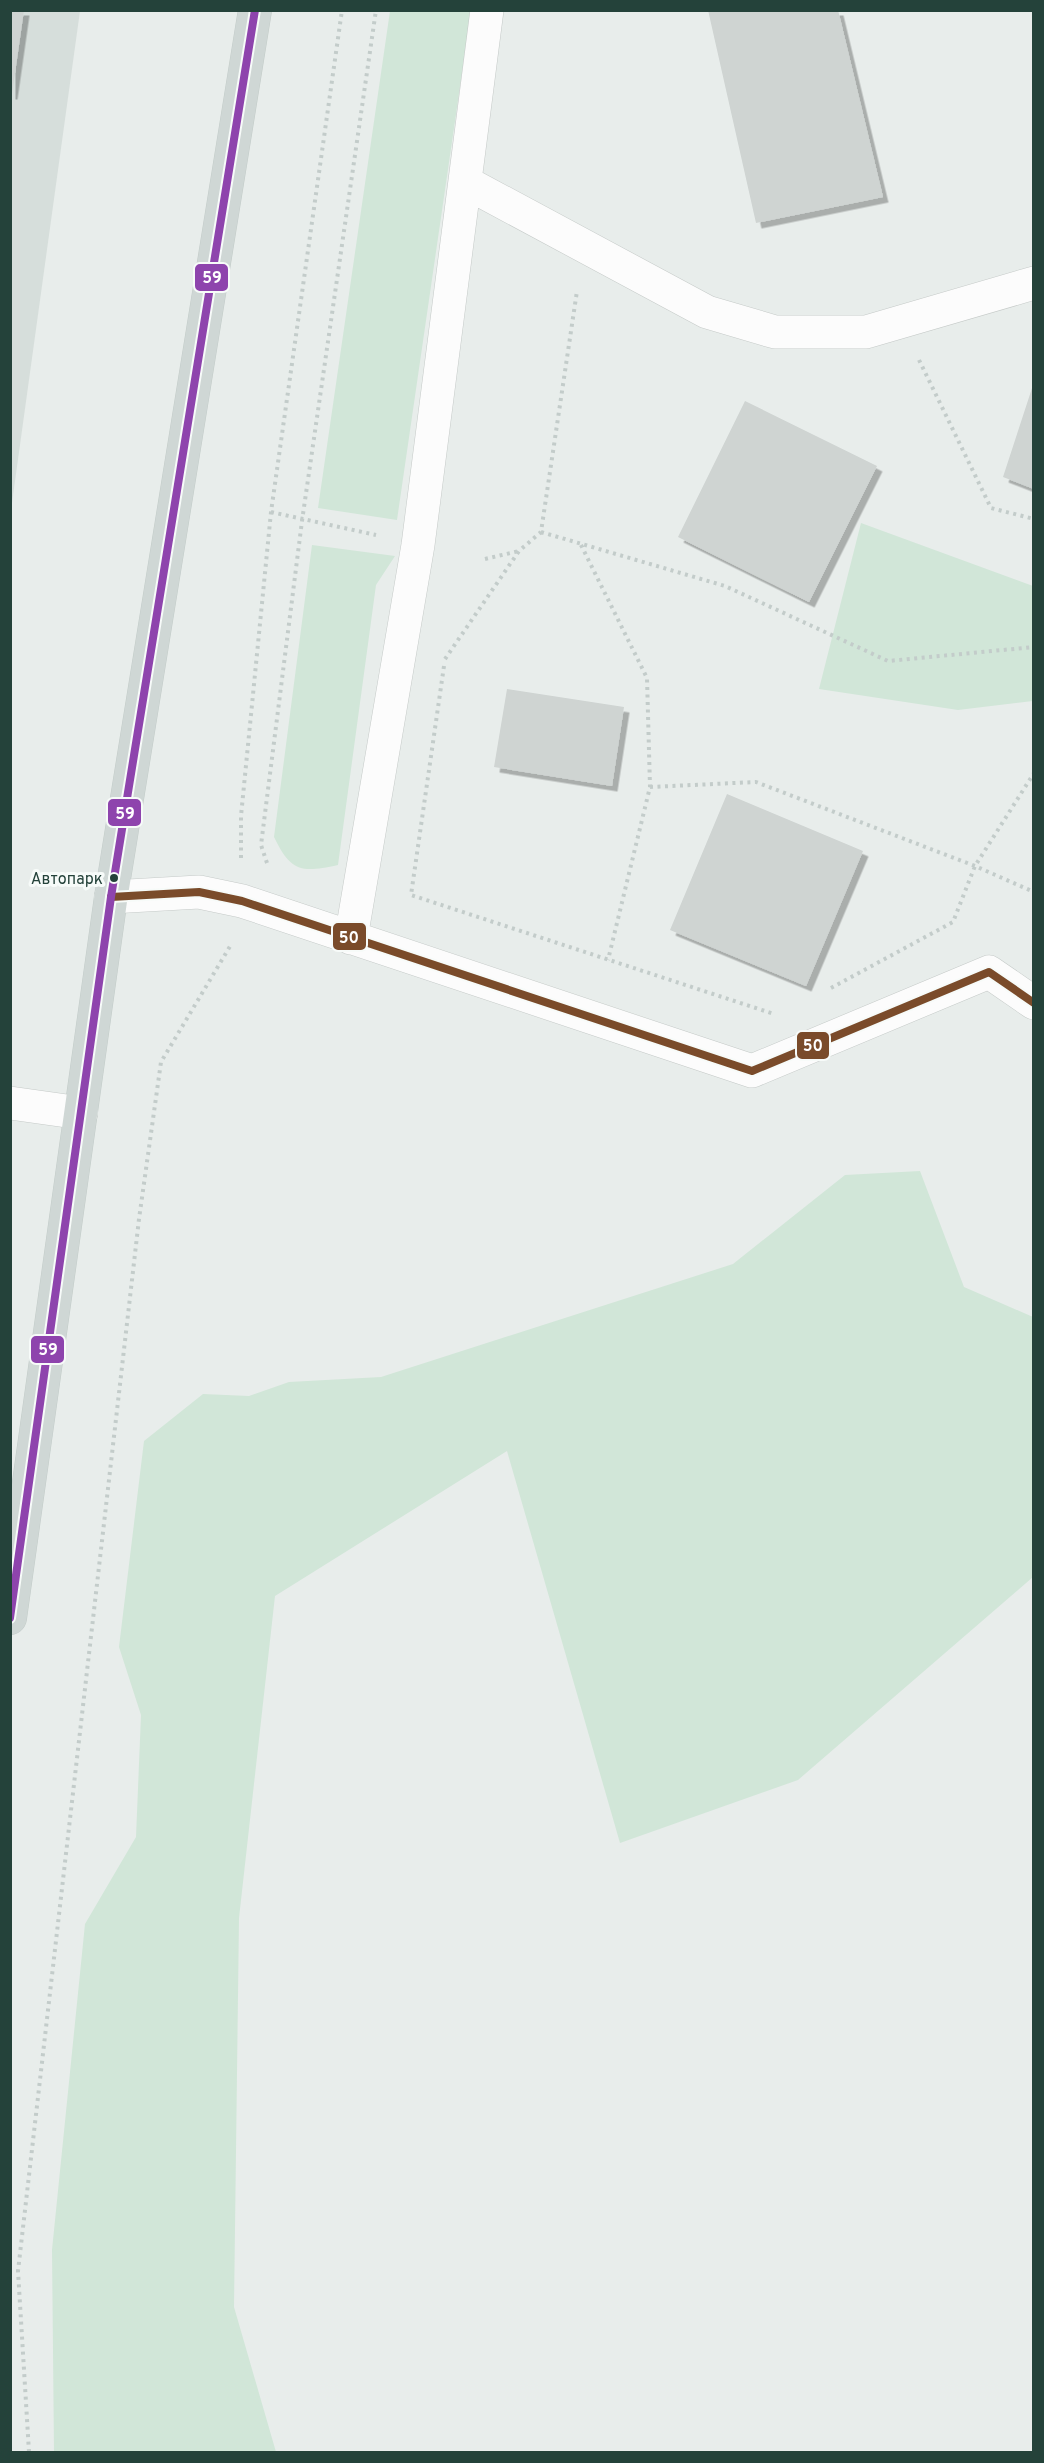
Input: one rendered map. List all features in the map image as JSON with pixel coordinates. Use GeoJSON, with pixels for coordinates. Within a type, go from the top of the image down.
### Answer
{"type":"FeatureCollection","features":[{"type":"Feature","properties":{"kind":"main road"},"geometry":{"type":"LineString","coordinates":[[10,1618],[111,897],[255,10]]}},
{"type":"Feature","properties":{"kind":"street"},"geometry":{"type":"LineString","coordinates":[[351,938],[418,545],[487,10]]}},
{"type":"Feature","properties":{"kind":"street"},"geometry":{"type":"LineString","coordinates":[[465,182],[707,312],[775,332],[866,332],[1034,283]]}},
{"type":"Feature","properties":{"kind":"street"},"geometry":{"type":"LineString","coordinates":[[111,897],[200,892],[242,901],[752,1071],[989,972],[1034,1003]]}},
{"type":"Feature","properties":{"kind":"street"},"geometry":{"type":"LineString","coordinates":[[10,1103],[81,1113]]}},
{"type":"Feature","properties":{"kind":"path"},"geometry":{"type":"LineString","coordinates":[[241,860],[241,816],[271,512],[342,10]]}},
{"type":"Feature","properties":{"kind":"path"},"geometry":{"type":"LineString","coordinates":[[274,868],[267,863],[261,845],[302,520],[376,10]]}},
{"type":"Feature","properties":{"kind":"path"},"geometry":{"type":"LineString","coordinates":[[584,246],[541,532],[519,551],[446,657],[411,895],[779,1016]]}},
{"type":"Feature","properties":{"kind":"path"},"geometry":{"type":"LineString","coordinates":[[900,322],[991,508],[1034,519]]}},
{"type":"Feature","properties":{"kind":"path"},"geometry":{"type":"LineString","coordinates":[[271,512],[377,535]]}},
{"type":"Feature","properties":{"kind":"path"},"geometry":{"type":"LineString","coordinates":[[541,532],[725,586],[888,661],[1034,647]]}},
{"type":"Feature","properties":{"kind":"path"},"geometry":{"type":"LineString","coordinates":[[580,544],[647,678],[650,787],[608,960]]}},
{"type":"Feature","properties":{"kind":"path"},"geometry":{"type":"LineString","coordinates":[[485,559],[519,551]]}},
{"type":"Feature","properties":{"kind":"path"},"geometry":{"type":"LineString","coordinates":[[820,994],[953,922],[975,866],[1034,773]]}},
{"type":"Feature","properties":{"kind":"path"},"geometry":{"type":"LineString","coordinates":[[650,787],[756,782],[975,866],[1034,892]]}},
{"type":"Feature","properties":{"kind":"path"},"geometry":{"type":"LineString","coordinates":[[29,2452],[18,2271],[153,1118],[161,1062],[234,940]]}},
{"type":"Feature","properties":{"kind":"shaded area"},"geometry":{"type":"Polygon","coordinates":[[[11,11],[80,11],[11,510],[11,11]]]}},
{"type":"Feature","properties":{"kind":"green space"},"geometry":{"type":"Polygon","coordinates":[[[390,11],[471,11],[397,520],[318,508],[390,11]]]}},
{"type":"Feature","properties":{"kind":"green space"},"geometry":{"type":"Polygon","coordinates":[[[861,523],[1033,586],[1033,701],[958,710],[819,689],[861,523]]]}},
{"type":"Feature","properties":{"kind":"green space"},"geometry":{"type":"Polygon","coordinates":[[[312,545],[395,556],[376,585],[338,865],[306,869],[292,863],[286,857],[274,837],[312,545]]]}},
{"type":"Feature","properties":{"kind":"green space"},"geometry":{"type":"Polygon","coordinates":[[[920,1171],[964,1287],[1033,1317],[1033,1577],[798,1780],[620,1843],[507,1451],[275,1596],[239,1918],[234,2307],[276,2452],[54,2452],[52,2250],[85,1924],[136,1837],[141,1715],[119,1647],[144,1441],[203,1394],[249,1396],[289,1382],[381,1377],[733,1264],[845,1175],[920,1171]]]}},
{"type":"Feature","properties":{"kind":"building"},"geometry":{"type":"Polygon","coordinates":[[[10,10],[24,10],[12,94],[10,94],[10,10]]]}},
{"type":"Feature","properties":{"kind":"building"},"geometry":{"type":"Polygon","coordinates":[[[708,10],[838,10],[883,197],[756,223],[708,10]]]}},
{"type":"Feature","properties":{"kind":"building"},"geometry":{"type":"Polygon","coordinates":[[[1034,382],[1034,489],[1003,477],[1034,382]]]}},
{"type":"Feature","properties":{"kind":"building"},"geometry":{"type":"Polygon","coordinates":[[[745,401],[877,466],[809,602],[678,537],[745,401]]]}},
{"type":"Feature","properties":{"kind":"building"},"geometry":{"type":"Polygon","coordinates":[[[507,689],[624,707],[612,786],[494,767],[507,689]]]}},
{"type":"Feature","properties":{"kind":"building"},"geometry":{"type":"Polygon","coordinates":[[[727,794],[863,851],[806,986],[670,930],[727,794]]]}},
{"type":"Feature","properties":{"kind":"transit line","name":"59"},"geometry":{"type":"LineString","coordinates":[[10,1618],[111,897],[255,10]]}},
{"type":"Feature","properties":{"kind":"transit line","name":"50"},"geometry":{"type":"LineString","coordinates":[[111,897],[199,892],[242,901],[752,1071],[989,972],[1034,1003]]}},
{"type":"Feature","properties":{"kind":"place","name":"Автопарк"},"geometry":{"type":"Point","coordinates":[114,878]}}]}
